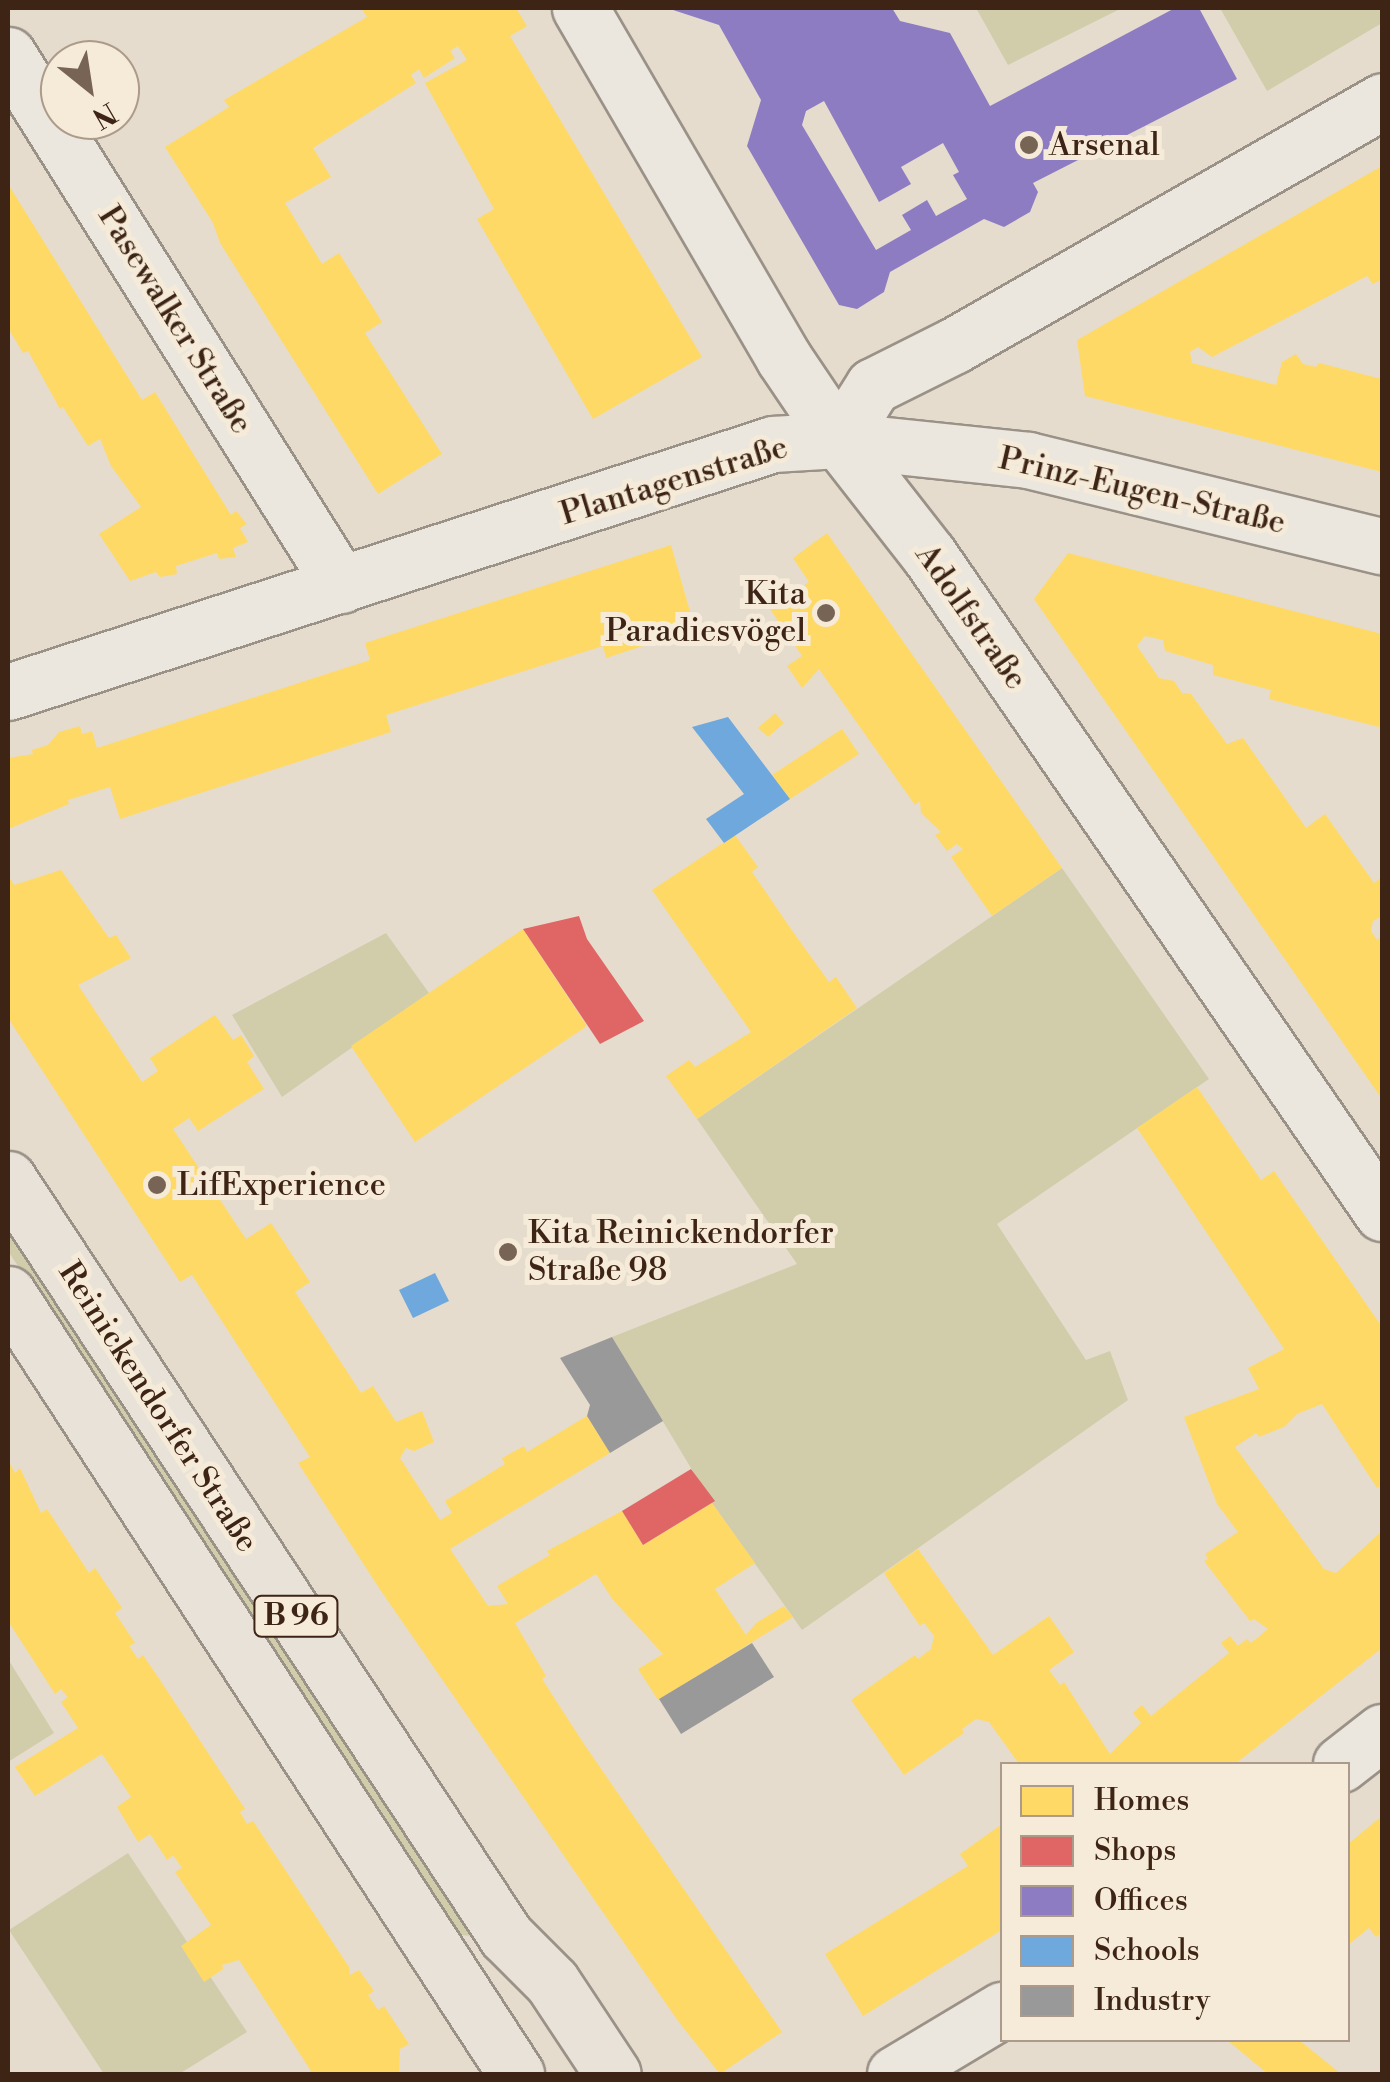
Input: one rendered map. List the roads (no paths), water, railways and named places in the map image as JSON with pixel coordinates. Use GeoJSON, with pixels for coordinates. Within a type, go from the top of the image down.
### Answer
{"type":"FeatureCollection","features":[{"type":"Feature","properties":{"kind":"main road","name":"Reinickendorfer Straße"},"geometry":{"type":"LineString","coordinates":[[8,1180],[506,1936],[552,1982],[604,2059],[549,2074]]}},
{"type":"Feature","properties":{"kind":"main road","name":"Reinickendorfer Straße"},"geometry":{"type":"LineString","coordinates":[[8,1294],[516,2074]]}},
{"type":"Feature","properties":{"kind":"main road"},"geometry":{"type":"LineString","coordinates":[[451,1972],[506,1936]]}},
{"type":"Feature","properties":{"kind":"street","name":"Adolfstraße"},"geometry":{"type":"LineString","coordinates":[[580,8],[783,358],[840,440],[929,555],[1382,1213]]}},
{"type":"Feature","properties":{"kind":"street","name":"Pasewalker Straße"},"geometry":{"type":"LineString","coordinates":[[8,55],[341,586]]}},
{"type":"Feature","properties":{"kind":"street"},"geometry":{"type":"LineString","coordinates":[[840,440],[874,386],[956,345],[1382,102]]}},
{"type":"Feature","properties":{"kind":"street","name":"Prinz-Eugen-Straße"},"geometry":{"type":"LineString","coordinates":[[840,440],[1028,460],[1382,546]]}},
{"type":"Feature","properties":{"kind":"street","name":"Plantagenstraße"},"geometry":{"type":"LineString","coordinates":[[8,692],[773,444],[840,440]]}},
{"type":"Feature","properties":{"kind":"street"},"geometry":{"type":"LineString","coordinates":[[1344,1762],[1382,1732]]}},
{"type":"Feature","properties":{"kind":"street"},"geometry":{"type":"LineString","coordinates":[[895,2074],[1000,2011]]}},
{"type":"Feature","properties":{"kind":"place","name":"Arsenal"},"geometry":{"type":"Point","coordinates":[1029,145]}},
{"type":"Feature","properties":{"kind":"place","name":"Kita Paradiesvögel"},"geometry":{"type":"Point","coordinates":[826,613]}},
{"type":"Feature","properties":{"kind":"place","name":"LifExperience"},"geometry":{"type":"Point","coordinates":[157,1185]}},
{"type":"Feature","properties":{"kind":"place","name":"Kita Reinickendorfer Straße 98"},"geometry":{"type":"Point","coordinates":[508,1252]}}]}
